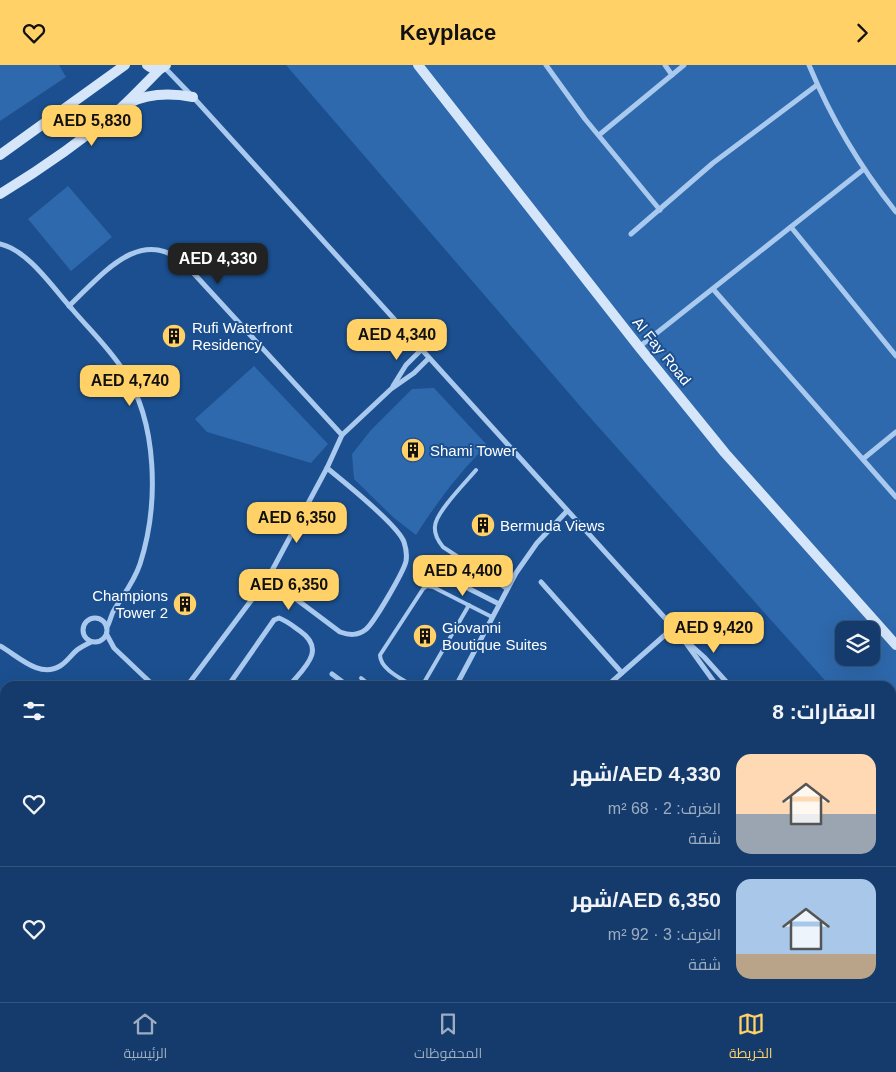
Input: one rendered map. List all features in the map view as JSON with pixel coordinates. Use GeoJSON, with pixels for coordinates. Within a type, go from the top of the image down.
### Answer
{"type":"FeatureCollection","features":[{"type":"Feature","properties":{"kind":"street"},"geometry":{"type":"LineString","coordinates":[[0,155],[115,69],[125,65]]}},
{"type":"Feature","properties":{"kind":"street"},"geometry":{"type":"LineString","coordinates":[[147,65],[151,68],[164,67]]}},
{"type":"Feature","properties":{"kind":"street","name":"Al Fay Road"},"geometry":{"type":"LineString","coordinates":[[418,65],[639,347],[725,453],[896,645]]}},
{"type":"Feature","properties":{"kind":"street"},"geometry":{"type":"LineString","coordinates":[[546,65],[599,135],[660,209]]}},
{"type":"Feature","properties":{"kind":"street"},"geometry":{"type":"LineString","coordinates":[[665,65],[672,75]]}},
{"type":"Feature","properties":{"kind":"street"},"geometry":{"type":"LineString","coordinates":[[599,135],[684,65]]}},
{"type":"Feature","properties":{"kind":"street"},"geometry":{"type":"LineString","coordinates":[[809,65],[817,85],[852,151],[896,212]]}},
{"type":"Feature","properties":{"kind":"street"},"geometry":{"type":"LineString","coordinates":[[164,67],[674,627],[713,681]]}},
{"type":"Feature","properties":{"kind":"street"},"geometry":{"type":"LineString","coordinates":[[0,194],[64,151],[123,105],[164,67]]}},
{"type":"Feature","properties":{"kind":"street"},"geometry":{"type":"LineString","coordinates":[[631,234],[713,163],[817,85]]}},
{"type":"Feature","properties":{"kind":"street"},"geometry":{"type":"LineString","coordinates":[[123,105],[152,95],[173,94],[193,97]]}},
{"type":"Feature","properties":{"kind":"street"},"geometry":{"type":"LineString","coordinates":[[639,347],[864,169]]}},
{"type":"Feature","properties":{"kind":"street"},"geometry":{"type":"LineString","coordinates":[[791,227],[896,356]]}},
{"type":"Feature","properties":{"kind":"street"},"geometry":{"type":"LineString","coordinates":[[0,244],[17,251],[29,261],[69,306],[122,369],[140,403],[149,444],[152,490],[147,536],[135,576],[122,600],[114,610],[100,619]]}},
{"type":"Feature","properties":{"kind":"street"},"geometry":{"type":"LineString","coordinates":[[69,306],[111,266],[130,253],[150,249],[170,253],[186,265],[342,435]]}},
{"type":"Feature","properties":{"kind":"street"},"geometry":{"type":"LineString","coordinates":[[713,289],[896,497]]}},
{"type":"Feature","properties":{"kind":"street"},"geometry":{"type":"LineString","coordinates":[[391,389],[406,365],[421,350]]}},
{"type":"Feature","properties":{"kind":"street"},"geometry":{"type":"LineString","coordinates":[[191,681],[268,578],[327,468],[342,435],[391,389],[414,373],[429,359]]}},
{"type":"Feature","properties":{"kind":"street"},"geometry":{"type":"LineString","coordinates":[[863,459],[896,433]]}},
{"type":"Feature","properties":{"kind":"street"},"geometry":{"type":"LineString","coordinates":[[268,578],[340,632],[352,635],[365,631],[370,626],[403,570],[406,552],[400,534],[327,468]]}},
{"type":"Feature","properties":{"kind":"street"},"geometry":{"type":"LineString","coordinates":[[459,681],[526,557],[568,511]]}},
{"type":"Feature","properties":{"kind":"street"},"geometry":{"type":"LineString","coordinates":[[450,579],[500,604]]}},
{"type":"Feature","properties":{"kind":"street"},"geometry":{"type":"LineString","coordinates":[[541,582],[622,673]]}},
{"type":"Feature","properties":{"kind":"street"},"geometry":{"type":"LineString","coordinates":[[114,610],[107,635],[114,648],[149,681]]}},
{"type":"Feature","properties":{"kind":"street"},"geometry":{"type":"LineString","coordinates":[[79,649],[84,635],[85,623],[92,618],[100,619],[108,627]]}},
{"type":"Feature","properties":{"kind":"street"},"geometry":{"type":"LineString","coordinates":[[231,681],[274,620],[279,618],[308,637],[313,649],[310,661],[293,681]]}},
{"type":"Feature","properties":{"kind":"street"},"geometry":{"type":"LineString","coordinates":[[613,681],[674,627]]}},
{"type":"Feature","properties":{"kind":"street"},"geometry":{"type":"LineString","coordinates":[[84,635],[91,642]]}},
{"type":"Feature","properties":{"kind":"street"},"geometry":{"type":"LineString","coordinates":[[99,642],[107,635]]}},
{"type":"Feature","properties":{"kind":"street"},"geometry":{"type":"LineString","coordinates":[[683,638],[704,657],[726,681]]}},
{"type":"Feature","properties":{"kind":"street"},"geometry":{"type":"LineString","coordinates":[[0,646],[42,670],[51,670],[59,667],[79,649],[91,642],[99,642],[114,648]]}},
{"type":"Feature","properties":{"kind":"street"},"geometry":{"type":"LineString","coordinates":[[332,674],[341,681]]}},
{"type":"Feature","properties":{"kind":"lane"},"geometry":{"type":"LineString","coordinates":[[476,470],[436,519],[436,537],[443,547],[507,589]]}},
{"type":"Feature","properties":{"kind":"lane"},"geometry":{"type":"LineString","coordinates":[[406,681],[384,666],[380,655],[423,589],[428,586],[433,587],[492,617]]}},
{"type":"Feature","properties":{"kind":"lane"},"geometry":{"type":"LineString","coordinates":[[425,681],[469,605]]}},
{"type":"Feature","properties":{"kind":"lane"},"geometry":{"type":"LineString","coordinates":[[361,678],[365,681]]}},
{"type":"Feature","properties":{"kind":"shaded area"},"geometry":{"type":"Polygon","coordinates":[[[0,65],[59,65],[66,77],[0,121],[0,65]]]}},
{"type":"Feature","properties":{"kind":"shaded area"},"geometry":{"type":"Polygon","coordinates":[[[286,65],[896,65],[896,681],[826,681],[586,413],[286,65]]]}},
{"type":"Feature","properties":{"kind":"shaded area"},"geometry":{"type":"Polygon","coordinates":[[[68,186],[112,237],[71,271],[28,219],[68,186]]]}},
{"type":"Feature","properties":{"kind":"shaded area"},"geometry":{"type":"Polygon","coordinates":[[[254,366],[328,444],[311,463],[207,432],[195,419],[254,366]]]}},
{"type":"Feature","properties":{"kind":"shaded area"},"geometry":{"type":"Polygon","coordinates":[[[434,388],[487,445],[449,488],[416,535],[394,518],[354,479],[352,454],[371,430],[412,389],[434,388]]]}},
{"type":"Feature","properties":{"kind":"place","name":"Rufi Waterfront Residency"},"geometry":{"type":"Point","coordinates":[174,336]}},
{"type":"Feature","properties":{"kind":"place","name":"Shami Tower"},"geometry":{"type":"Point","coordinates":[413,450]}},
{"type":"Feature","properties":{"kind":"place","name":"Bermuda Views"},"geometry":{"type":"Point","coordinates":[483,525]}},
{"type":"Feature","properties":{"kind":"place","name":"Champions Tower 2"},"geometry":{"type":"Point","coordinates":[185,604]}},
{"type":"Feature","properties":{"kind":"place","name":"Giovanni Boutique Suites"},"geometry":{"type":"Point","coordinates":[425,636]}}]}
